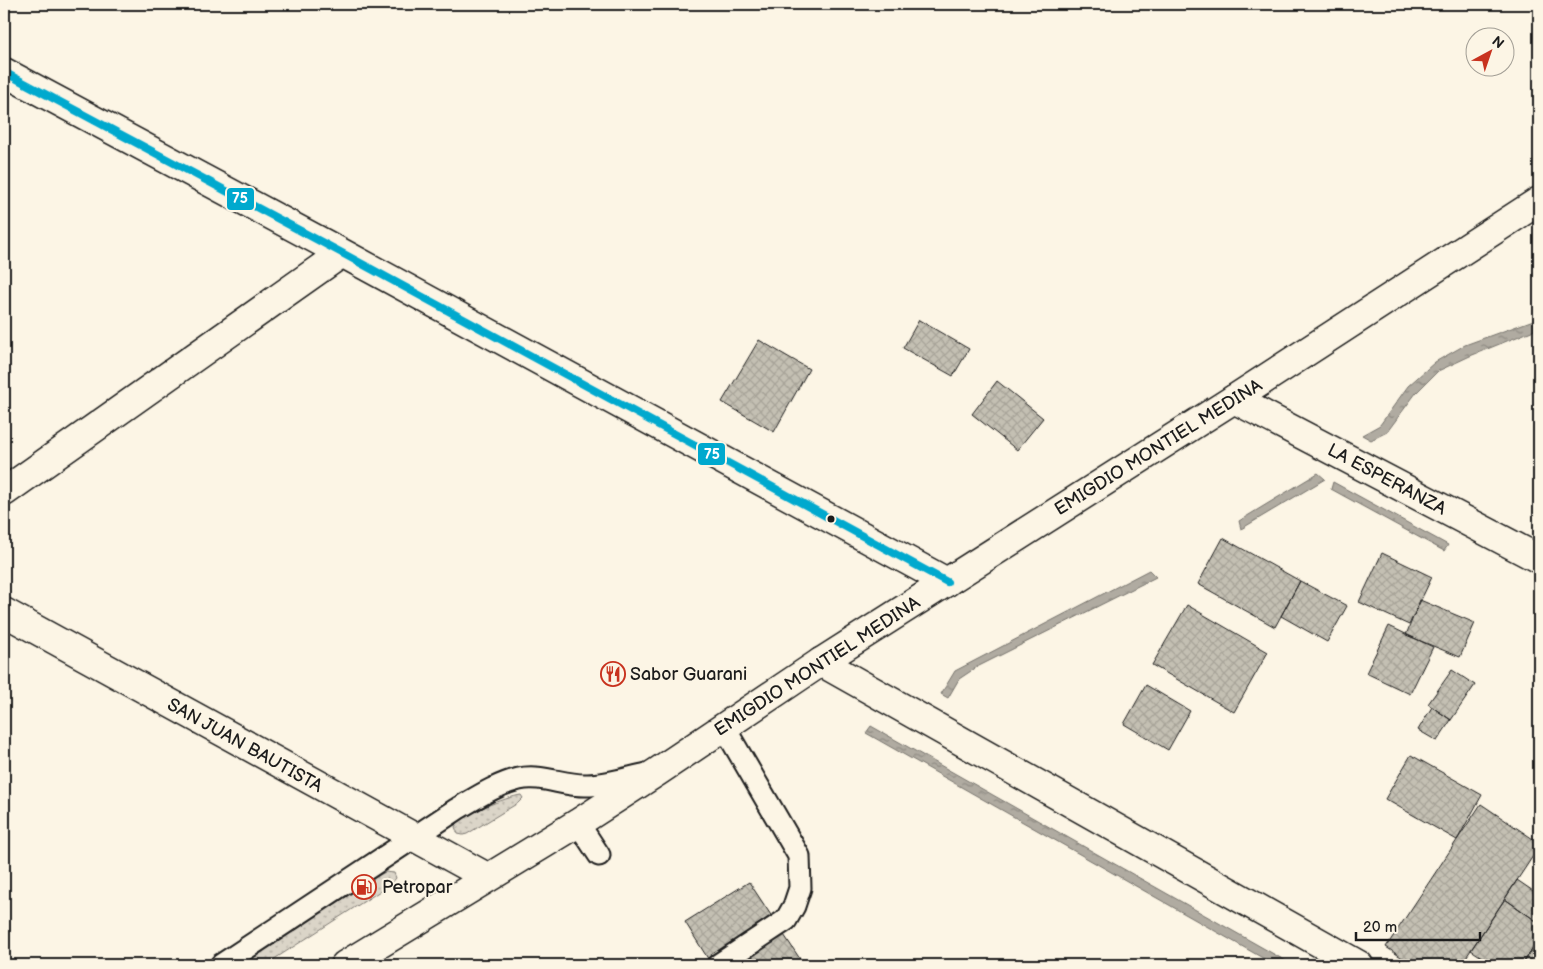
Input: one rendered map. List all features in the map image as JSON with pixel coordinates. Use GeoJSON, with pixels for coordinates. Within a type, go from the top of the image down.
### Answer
{"type":"FeatureCollection","features":[{"type":"Feature","properties":{"kind":"street"},"geometry":{"type":"LineString","coordinates":[[4,72],[342,253],[947,582]]}},
{"type":"Feature","properties":{"kind":"street","name":"EMIGDIO MONTIEL MEDINA"},"geometry":{"type":"LineString","coordinates":[[345,965],[657,772],[821,662],[1234,399],[1539,201]]}},
{"type":"Feature","properties":{"kind":"street"},"geometry":{"type":"LineString","coordinates":[[4,492],[342,253]]}},
{"type":"Feature","properties":{"kind":"street","name":"LA ESPERANZA"},"geometry":{"type":"LineString","coordinates":[[1234,399],[1539,559]]}},
{"type":"Feature","properties":{"kind":"street","name":"SAN JUAN BAUTISTA"},"geometry":{"type":"LineString","coordinates":[[4,612],[487,877]]}},
{"type":"Feature","properties":{"kind":"street"},"geometry":{"type":"LineString","coordinates":[[821,662],[1359,965]]}},
{"type":"Feature","properties":{"kind":"lane"},"geometry":{"type":"LineString","coordinates":[[718,965],[786,920],[794,906],[800,888],[799,856],[724,727]]}},
{"type":"Feature","properties":{"kind":"lane"},"geometry":{"type":"LineString","coordinates":[[221,965],[457,809],[495,788],[520,779],[545,779],[586,786],[657,772]]}},
{"type":"Feature","properties":{"kind":"lane"},"geometry":{"type":"LineString","coordinates":[[578,822],[599,855]]}},
{"type":"Feature","properties":{"kind":"shaded area"},"geometry":{"type":"Polygon","coordinates":[[[521,795],[523,798],[518,803],[467,834],[458,834],[455,827],[466,817],[506,799],[521,795]]]}},
{"type":"Feature","properties":{"kind":"shaded area"},"geometry":{"type":"Polygon","coordinates":[[[385,872],[394,873],[396,878],[391,884],[265,965],[240,965],[378,876],[385,872]]]}},
{"type":"Feature","properties":{"kind":"water"},"geometry":{"type":"Polygon","coordinates":[[[1539,318],[1539,328],[1438,371],[1416,393],[1387,432],[1371,440],[1362,435],[1380,425],[1408,386],[1435,362],[1465,345],[1539,318]]]}},
{"type":"Feature","properties":{"kind":"water"},"geometry":{"type":"Polygon","coordinates":[[[1318,473],[1325,479],[1241,529],[1239,521],[1318,473]]]}},
{"type":"Feature","properties":{"kind":"water"},"geometry":{"type":"Polygon","coordinates":[[[1333,482],[1448,545],[1444,551],[1331,489],[1333,482]]]}},
{"type":"Feature","properties":{"kind":"water"},"geometry":{"type":"Polygon","coordinates":[[[1149,570],[1156,577],[977,667],[959,679],[948,698],[941,694],[955,671],[1149,570]]]}},
{"type":"Feature","properties":{"kind":"water"},"geometry":{"type":"Polygon","coordinates":[[[871,726],[1293,965],[1275,965],[866,733],[871,726]]]}},
{"type":"Feature","properties":{"kind":"building"},"geometry":{"type":"Polygon","coordinates":[[[919,320],[969,349],[953,376],[903,348],[919,320]]]}},
{"type":"Feature","properties":{"kind":"building"},"geometry":{"type":"Polygon","coordinates":[[[759,340],[809,369],[774,432],[722,402],[759,340]]]}},
{"type":"Feature","properties":{"kind":"building"},"geometry":{"type":"Polygon","coordinates":[[[997,381],[1043,418],[1017,450],[972,414],[997,381]]]}},
{"type":"Feature","properties":{"kind":"building"},"geometry":{"type":"Polygon","coordinates":[[[1223,538],[1300,581],[1275,627],[1198,584],[1223,538]]]}},
{"type":"Feature","properties":{"kind":"building"},"geometry":{"type":"Polygon","coordinates":[[[1382,553],[1432,577],[1409,625],[1359,602],[1382,553]]]}},
{"type":"Feature","properties":{"kind":"building"},"geometry":{"type":"Polygon","coordinates":[[[1300,581],[1347,606],[1327,642],[1281,616],[1300,581]]]}},
{"type":"Feature","properties":{"kind":"building"},"geometry":{"type":"Polygon","coordinates":[[[1420,600],[1475,623],[1460,657],[1406,635],[1420,600]]]}},
{"type":"Feature","properties":{"kind":"building"},"geometry":{"type":"Polygon","coordinates":[[[1187,605],[1268,652],[1234,712],[1152,665],[1187,605]]]}},
{"type":"Feature","properties":{"kind":"building"},"geometry":{"type":"Polygon","coordinates":[[[1389,626],[1433,647],[1410,694],[1366,673],[1389,626]]]}},
{"type":"Feature","properties":{"kind":"building"},"geometry":{"type":"Polygon","coordinates":[[[1452,670],[1475,685],[1451,720],[1428,704],[1452,670]]]}},
{"type":"Feature","properties":{"kind":"building"},"geometry":{"type":"Polygon","coordinates":[[[1146,685],[1190,711],[1168,750],[1124,724],[1146,685]]]}},
{"type":"Feature","properties":{"kind":"building"},"geometry":{"type":"Polygon","coordinates":[[[1432,707],[1451,720],[1437,741],[1418,730],[1432,707]]]}},
{"type":"Feature","properties":{"kind":"building"},"geometry":{"type":"Polygon","coordinates":[[[1411,755],[1482,795],[1457,840],[1385,799],[1411,755]]]}},
{"type":"Feature","properties":{"kind":"building"},"geometry":{"type":"Polygon","coordinates":[[[1481,804],[1539,843],[1539,847],[1461,965],[1413,965],[1386,947],[1481,804]]]}},
{"type":"Feature","properties":{"kind":"building"},"geometry":{"type":"Polygon","coordinates":[[[1517,880],[1539,895],[1539,923],[1505,899],[1517,880]]]}},
{"type":"Feature","properties":{"kind":"building"},"geometry":{"type":"Polygon","coordinates":[[[749,882],[804,965],[712,965],[685,922],[749,882]]]}},
{"type":"Feature","properties":{"kind":"building"},"geometry":{"type":"Polygon","coordinates":[[[1505,899],[1539,923],[1539,939],[1522,965],[1494,965],[1471,950],[1505,899]]]}},
{"type":"Feature","properties":{"kind":"building"},"geometry":{"type":"Polygon","coordinates":[[[1536,944],[1539,947],[1539,965],[1522,965],[1536,944]]]}},
{"type":"Feature","properties":{"kind":"transit line","name":"75"},"geometry":{"type":"LineString","coordinates":[[4,72],[342,253],[947,582]]}},
{"type":"Feature","properties":{"kind":"place","name":"Sabor Guarani"},"geometry":{"type":"Point","coordinates":[613,674]}},
{"type":"Feature","properties":{"kind":"place","name":"Petropar"},"geometry":{"type":"Point","coordinates":[364,887]}}]}
